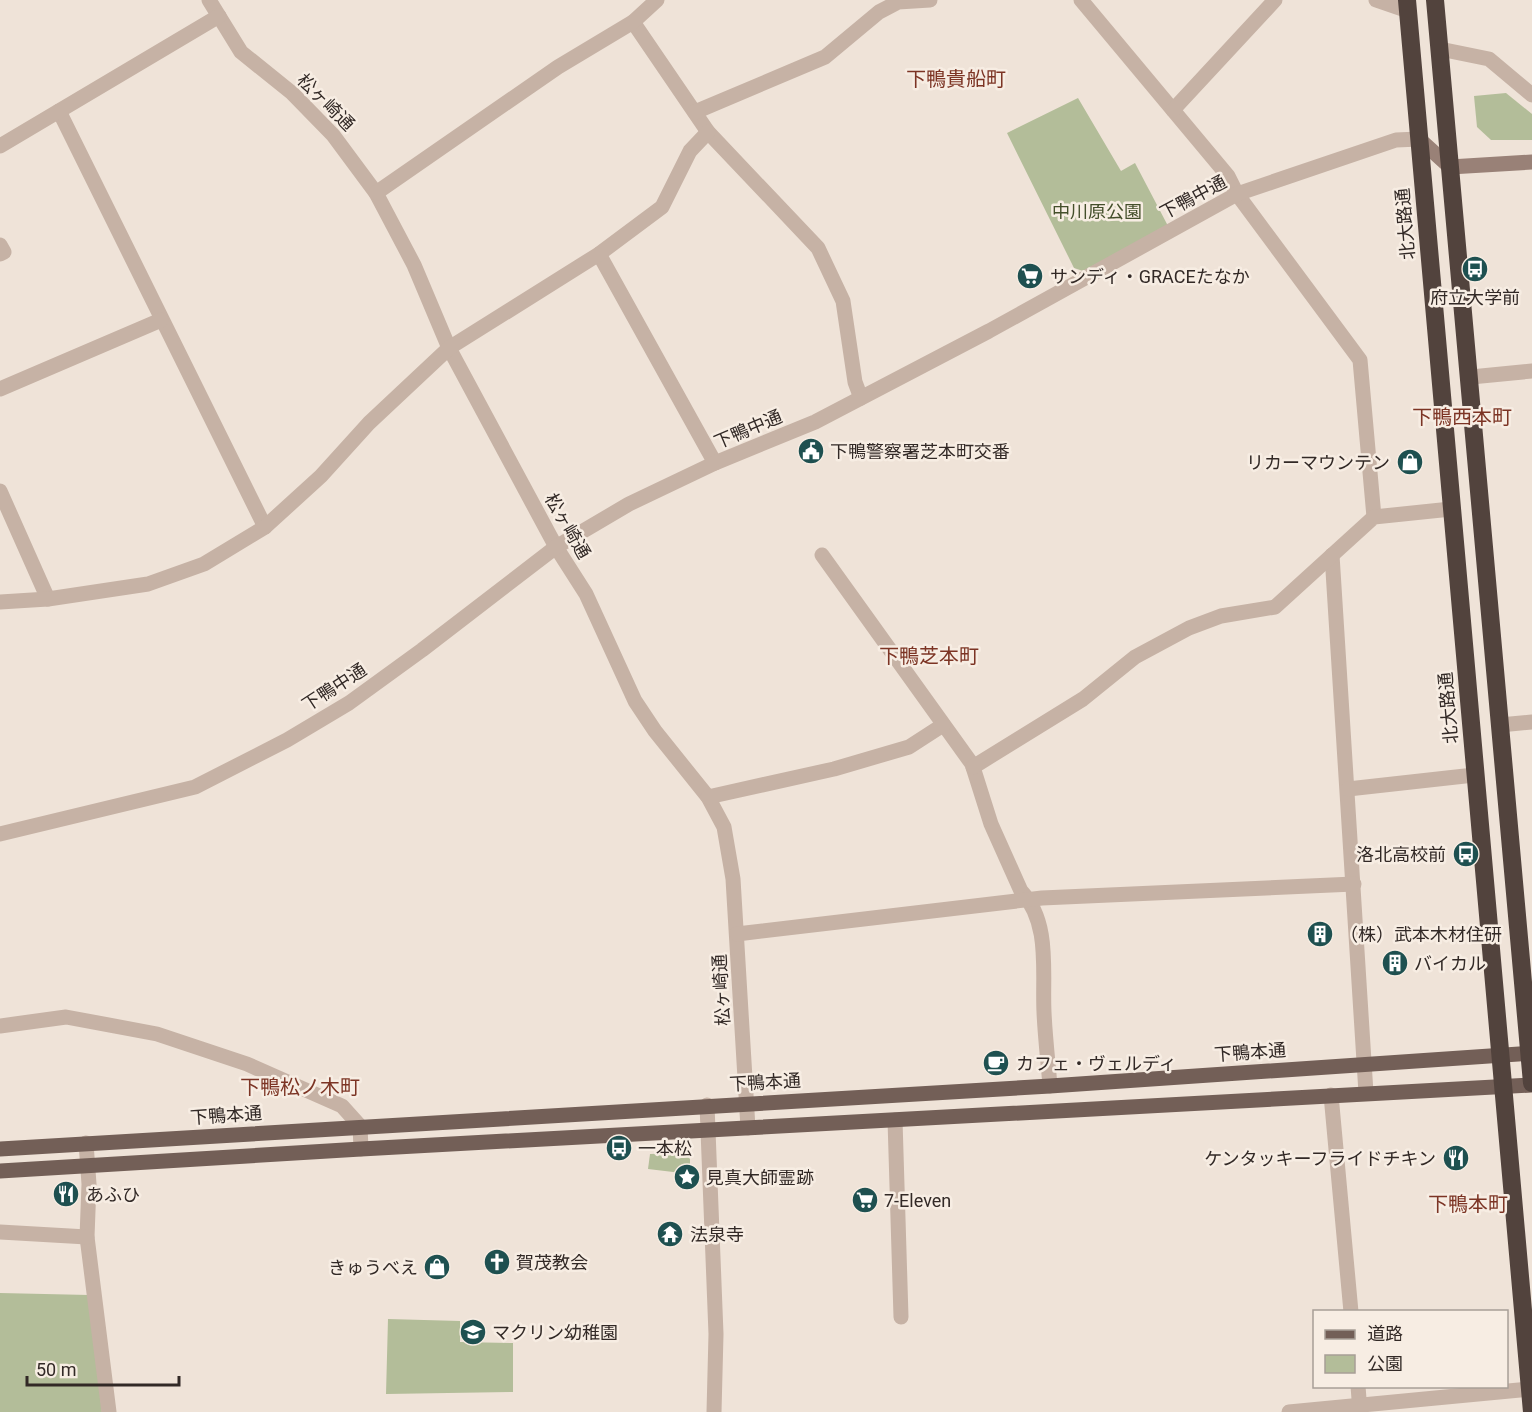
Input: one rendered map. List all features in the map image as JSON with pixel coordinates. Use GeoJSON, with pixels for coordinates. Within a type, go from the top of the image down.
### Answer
{"type":"FeatureCollection","features":[{"type":"Feature","properties":{"kind":"highway"},"geometry":{"type":"LineString","coordinates":[[1435,0],[1471,377],[1532,1084]]}},
{"type":"Feature","properties":{"kind":"highway","name":"北大路通"},"geometry":{"type":"LineString","coordinates":[[1408,6],[1474,775],[1532,1412]]}},
{"type":"Feature","properties":{"kind":"main road","name":"下鴨本通"},"geometry":{"type":"LineString","coordinates":[[0,1149],[1050,1086],[1531,1053]]}},
{"type":"Feature","properties":{"kind":"main road"},"geometry":{"type":"LineString","coordinates":[[0,1171],[1532,1084]]}},
{"type":"Feature","properties":{"kind":"street","name":"松ヶ崎通"},"geometry":{"type":"LineString","coordinates":[[209,0],[241,52],[292,93],[333,135],[376,193],[414,265],[449,348],[556,547],[586,594],[635,701],[655,731],[708,797],[724,827],[733,879],[748,1128]]}},
{"type":"Feature","properties":{"kind":"street"},"geometry":{"type":"LineString","coordinates":[[376,193],[558,67],[633,22],[657,0]]}},
{"type":"Feature","properties":{"kind":"street"},"geometry":{"type":"LineString","coordinates":[[695,111],[825,57],[879,12],[898,2],[930,0]]}},
{"type":"Feature","properties":{"kind":"street"},"geometry":{"type":"LineString","coordinates":[[1081,0],[1228,176],[1237,194],[1360,360],[1374,517]]}},
{"type":"Feature","properties":{"kind":"street"},"geometry":{"type":"LineString","coordinates":[[1173,110],[1275,0]]}},
{"type":"Feature","properties":{"kind":"street"},"geometry":{"type":"LineString","coordinates":[[1376,0],[1408,6]]}},
{"type":"Feature","properties":{"kind":"street"},"geometry":{"type":"LineString","coordinates":[[0,146],[219,16]]}},
{"type":"Feature","properties":{"kind":"street"},"geometry":{"type":"LineString","coordinates":[[633,22],[708,132],[818,248],[843,301],[855,382],[861,398]]}},
{"type":"Feature","properties":{"kind":"street"},"geometry":{"type":"LineString","coordinates":[[1440,49],[1489,59],[1532,95]]}},
{"type":"Feature","properties":{"kind":"street"},"geometry":{"type":"LineString","coordinates":[[58,111],[265,527]]}},
{"type":"Feature","properties":{"kind":"street"},"geometry":{"type":"LineString","coordinates":[[0,602],[48,599],[125,589],[181,574],[204,564],[265,527],[321,476],[369,423],[449,348],[599,254],[662,207],[690,151],[708,132]]}},
{"type":"Feature","properties":{"kind":"street"},"geometry":{"type":"LineString","coordinates":[[1419,139],[1450,167],[1532,162]]}},
{"type":"Feature","properties":{"kind":"street","name":"下鴨中通"},"geometry":{"type":"LineString","coordinates":[[0,834],[195,788],[287,740],[349,703],[423,651],[556,547],[630,504],[715,463],[815,422],[989,331],[1237,194],[1396,140],[1419,139]]}},
{"type":"Feature","properties":{"kind":"street"},"geometry":{"type":"LineString","coordinates":[[0,245],[4,252],[0,254]]}},
{"type":"Feature","properties":{"kind":"street"},"geometry":{"type":"LineString","coordinates":[[599,254],[715,463]]}},
{"type":"Feature","properties":{"kind":"street"},"geometry":{"type":"LineString","coordinates":[[0,389],[161,320]]}},
{"type":"Feature","properties":{"kind":"street"},"geometry":{"type":"LineString","coordinates":[[1471,377],[1532,371]]}},
{"type":"Feature","properties":{"kind":"street"},"geometry":{"type":"LineString","coordinates":[[0,491],[48,599]]}},
{"type":"Feature","properties":{"kind":"street"},"geometry":{"type":"LineString","coordinates":[[973,767],[1083,699],[1135,657],[1221,616],[1275,607],[1374,517],[1451,509]]}},
{"type":"Feature","properties":{"kind":"street"},"geometry":{"type":"LineString","coordinates":[[822,555],[973,767],[991,824],[1021,891],[1029,900],[1043,944],[1044,1010],[1050,1086]]}},
{"type":"Feature","properties":{"kind":"street"},"geometry":{"type":"LineString","coordinates":[[1332,555],[1366,1093]]}},
{"type":"Feature","properties":{"kind":"street"},"geometry":{"type":"LineString","coordinates":[[1500,724],[1532,722]]}},
{"type":"Feature","properties":{"kind":"street"},"geometry":{"type":"LineString","coordinates":[[708,797],[834,770],[909,747],[943,726]]}},
{"type":"Feature","properties":{"kind":"street"},"geometry":{"type":"LineString","coordinates":[[1348,789],[1474,775]]}},
{"type":"Feature","properties":{"kind":"street"},"geometry":{"type":"LineString","coordinates":[[737,934],[1029,900],[1354,884]]}},
{"type":"Feature","properties":{"kind":"street"},"geometry":{"type":"LineString","coordinates":[[0,1026],[66,1017],[158,1034],[247,1064],[342,1106],[360,1126],[361,1149]]}},
{"type":"Feature","properties":{"kind":"street"},"geometry":{"type":"LineString","coordinates":[[1332,1095],[1351,1310]]}},
{"type":"Feature","properties":{"kind":"street"},"geometry":{"type":"LineString","coordinates":[[707,1105],[716,1345],[714,1412]]}},
{"type":"Feature","properties":{"kind":"street"},"geometry":{"type":"LineString","coordinates":[[895,1120],[901,1317]]}},
{"type":"Feature","properties":{"kind":"street"},"geometry":{"type":"LineString","coordinates":[[86,1143],[87,1237],[109,1412]]}},
{"type":"Feature","properties":{"kind":"street"},"geometry":{"type":"LineString","coordinates":[[0,1232],[87,1237]]}},
{"type":"Feature","properties":{"kind":"street"},"geometry":{"type":"LineString","coordinates":[[1358,1388],[1359,1409]]}},
{"type":"Feature","properties":{"kind":"street"},"geometry":{"type":"LineString","coordinates":[[1289,1412],[1359,1409],[1530,1389]]}},
{"type":"Feature","properties":{"kind":"green space"},"geometry":{"type":"Polygon","coordinates":[[[1506,93],[1532,114],[1532,140],[1491,140],[1477,127],[1474,96],[1506,93]]]}},
{"type":"Feature","properties":{"kind":"green space","name":"中川原公園"},"geometry":{"type":"Polygon","coordinates":[[[1078,98],[1121,171],[1135,163],[1168,226],[1083,271],[1074,268],[1007,133],[1078,98]]]}},
{"type":"Feature","properties":{"kind":"green space"},"geometry":{"type":"Polygon","coordinates":[[[690,1153],[690,1174],[648,1169],[650,1154],[690,1153]]]}},
{"type":"Feature","properties":{"kind":"green space"},"geometry":{"type":"Polygon","coordinates":[[[0,1293],[89,1295],[102,1412],[0,1412],[0,1293]]]}},
{"type":"Feature","properties":{"kind":"green space"},"geometry":{"type":"Polygon","coordinates":[[[388,1319],[460,1321],[460,1342],[513,1343],[513,1392],[386,1394],[388,1319]]]}},
{"type":"Feature","properties":{"kind":"place","name":"府立大学前"},"geometry":{"type":"Point","coordinates":[1475,269]}},
{"type":"Feature","properties":{"kind":"place","name":"サンディ・GRACEたなか"},"geometry":{"type":"Point","coordinates":[1030,276]}},
{"type":"Feature","properties":{"kind":"place","name":"下鴨警察署芝本町交番"},"geometry":{"type":"Point","coordinates":[811,451]}},
{"type":"Feature","properties":{"kind":"place","name":"リカーマウンテン"},"geometry":{"type":"Point","coordinates":[1410,462]}},
{"type":"Feature","properties":{"kind":"place","name":"洛北高校前"},"geometry":{"type":"Point","coordinates":[1466,854]}},
{"type":"Feature","properties":{"kind":"place","name":"（株）武本木材住研"},"geometry":{"type":"Point","coordinates":[1320,934]}},
{"type":"Feature","properties":{"kind":"place","name":"バイカル"},"geometry":{"type":"Point","coordinates":[1395,963]}},
{"type":"Feature","properties":{"kind":"place","name":"カフェ・ヴェルディ"},"geometry":{"type":"Point","coordinates":[996,1063]}},
{"type":"Feature","properties":{"kind":"place","name":"一本松"},"geometry":{"type":"Point","coordinates":[619,1148]}},
{"type":"Feature","properties":{"kind":"place","name":"ケンタッキーフライドチキン"},"geometry":{"type":"Point","coordinates":[1456,1158]}},
{"type":"Feature","properties":{"kind":"place","name":"見真大師霊跡"},"geometry":{"type":"Point","coordinates":[687,1177]}},
{"type":"Feature","properties":{"kind":"place","name":"あふひ"},"geometry":{"type":"Point","coordinates":[66,1194]}},
{"type":"Feature","properties":{"kind":"place","name":"7-Eleven"},"geometry":{"type":"Point","coordinates":[865,1200]}},
{"type":"Feature","properties":{"kind":"place","name":"法泉寺"},"geometry":{"type":"Point","coordinates":[670,1234]}},
{"type":"Feature","properties":{"kind":"place","name":"賀茂教会"},"geometry":{"type":"Point","coordinates":[497,1262]}},
{"type":"Feature","properties":{"kind":"place","name":"きゅうべえ"},"geometry":{"type":"Point","coordinates":[437,1267]}},
{"type":"Feature","properties":{"kind":"place","name":"マクリン幼稚園"},"geometry":{"type":"Point","coordinates":[473,1332]}},
{"type":"Feature","properties":{"kind":"district","name":"下鴨貴船町"},"geometry":{"type":"Point","coordinates":[956,79]}},
{"type":"Feature","properties":{"kind":"district","name":"下鴨西本町"},"geometry":{"type":"Point","coordinates":[1462,417]}},
{"type":"Feature","properties":{"kind":"district","name":"下鴨芝本町"},"geometry":{"type":"Point","coordinates":[929,656]}},
{"type":"Feature","properties":{"kind":"district","name":"下鴨松ノ木町"},"geometry":{"type":"Point","coordinates":[300,1087]}},
{"type":"Feature","properties":{"kind":"district","name":"下鴨本町"},"geometry":{"type":"Point","coordinates":[1468,1204]}}]}
